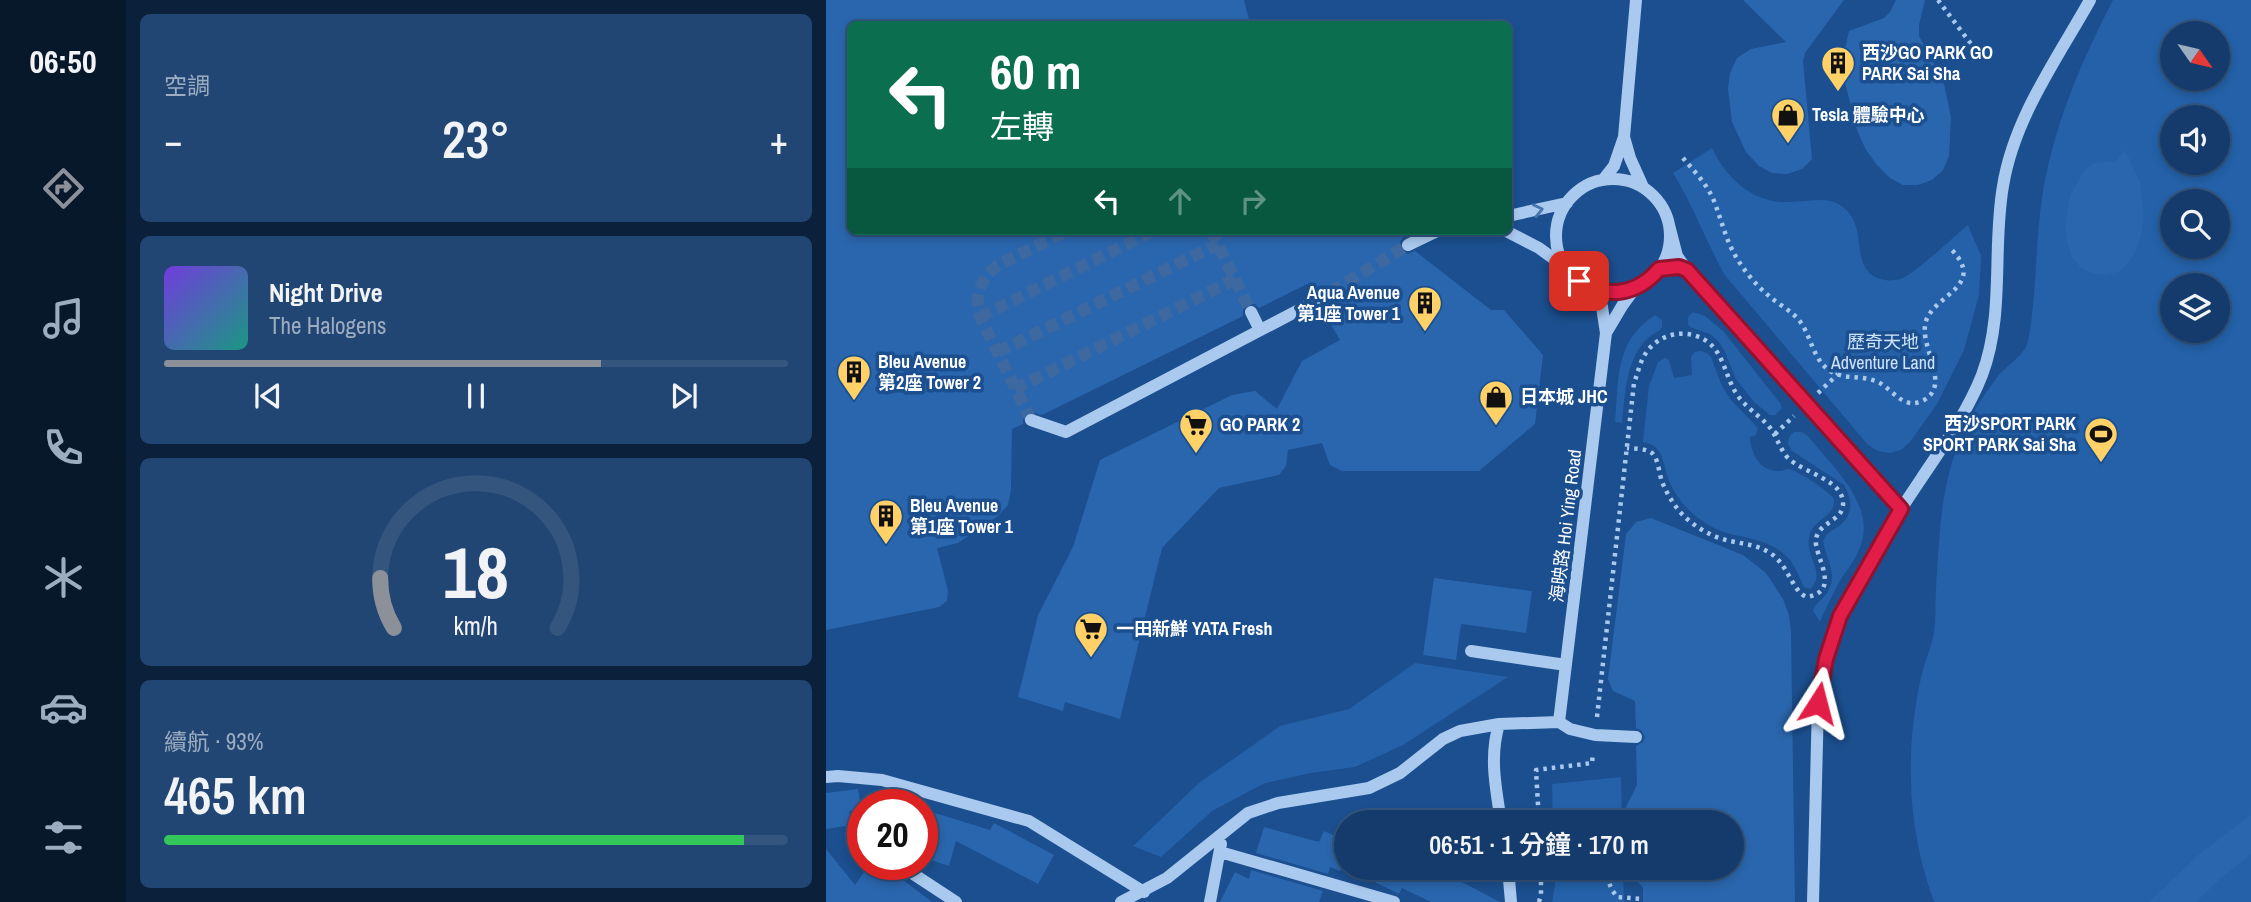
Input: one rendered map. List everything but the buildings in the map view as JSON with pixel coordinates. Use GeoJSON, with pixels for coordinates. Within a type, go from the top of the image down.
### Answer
{"type":"FeatureCollection","features":[{"type":"Feature","properties":{"kind":"street"},"geometry":{"type":"LineString","coordinates":[[1603,180],[1614,166],[1624,137],[1636,0]]}},
{"type":"Feature","properties":{"kind":"street"},"geometry":{"type":"LineString","coordinates":[[1813,902],[1818,703],[1832,637],[1850,596],[1901,509],[1960,420],[1983,372],[1994,322],[1999,212],[2009,159],[2029,108],[2090,0]]}},
{"type":"Feature","properties":{"kind":"street"},"geometry":{"type":"LineString","coordinates":[[1624,137],[1643,187]]}},
{"type":"Feature","properties":{"kind":"street"},"geometry":{"type":"LineString","coordinates":[[1565,267],[1560,257],[1556,235],[1567,203],[1587,186],[1603,180],[1621,179],[1643,187],[1663,208],[1677,256],[1687,270],[1901,509]]}},
{"type":"Feature","properties":{"kind":"street"},"geometry":{"type":"LineString","coordinates":[[1512,215],[1567,203]]}},
{"type":"Feature","properties":{"kind":"street"},"geometry":{"type":"LineString","coordinates":[[1659,269],[1670,243],[1669,225]]}},
{"type":"Feature","properties":{"kind":"street"},"geometry":{"type":"LineString","coordinates":[[1512,234],[1539,248],[1579,281],[1596,290],[1616,293],[1636,288]]}},
{"type":"Feature","properties":{"kind":"street"},"geometry":{"type":"LineString","coordinates":[[1408,245],[1429,235]]}},
{"type":"Feature","properties":{"kind":"street"},"geometry":{"type":"LineString","coordinates":[[1659,269],[1679,267],[1687,270]]}},
{"type":"Feature","properties":{"kind":"street","name":"海映路 Hoi Ying Road"},"geometry":{"type":"LineString","coordinates":[[1606,333],[1636,288],[1659,269]]}},
{"type":"Feature","properties":{"kind":"street","name":"海映路 Hoi Ying Road"},"geometry":{"type":"LineString","coordinates":[[1559,722],[1606,333],[1602,306],[1596,290]]}},
{"type":"Feature","properties":{"kind":"street"},"geometry":{"type":"LineString","coordinates":[[1031,420],[1066,432],[1316,301]]}},
{"type":"Feature","properties":{"kind":"street"},"geometry":{"type":"LineString","coordinates":[[1251,312],[1260,330]]}},
{"type":"Feature","properties":{"kind":"street"},"geometry":{"type":"LineString","coordinates":[[1471,651],[1566,665]]}},
{"type":"Feature","properties":{"kind":"street"},"geometry":{"type":"LineString","coordinates":[[1121,902],[1178,870],[1248,813],[1262,806],[1368,788],[1400,773],[1443,739],[1460,730],[1499,724],[1559,722],[1570,729],[1595,735],[1636,737]]}},
{"type":"Feature","properties":{"kind":"street"},"geometry":{"type":"LineString","coordinates":[[1499,724],[1494,740],[1493,771],[1499,810]]}},
{"type":"Feature","properties":{"kind":"street"},"geometry":{"type":"LineString","coordinates":[[826,777],[882,780],[1029,821],[1144,891]]}},
{"type":"Feature","properties":{"kind":"street"},"geometry":{"type":"LineString","coordinates":[[1210,902],[1224,833]]}},
{"type":"Feature","properties":{"kind":"street"},"geometry":{"type":"LineString","coordinates":[[1220,852],[1394,902]]}},
{"type":"Feature","properties":{"kind":"street"},"geometry":{"type":"LineString","coordinates":[[922,880],[956,902]]}},
{"type":"Feature","properties":{"kind":"street"},"geometry":{"type":"LineString","coordinates":[[1509,880],[1511,902]]}},
{"type":"Feature","properties":{"kind":"path"},"geometry":{"type":"LineString","coordinates":[[1938,0],[1977,52]]}},
{"type":"Feature","properties":{"kind":"path"},"geometry":{"type":"LineString","coordinates":[[1683,158],[1705,184],[1726,238],[1737,258],[1766,294],[1797,318],[1819,360],[1830,371],[1846,377],[1873,380],[1883,385],[1900,401],[1913,403],[1926,399],[1934,388],[1937,376],[1924,332],[1934,309],[1956,290],[1962,280],[1963,269],[1959,257],[1951,249]]}},
{"type":"Feature","properties":{"kind":"path"},"geometry":{"type":"LineString","coordinates":[[1538,810],[1536,770],[1592,763],[1634,383],[1645,354],[1654,343],[1681,333],[1696,335],[1708,342],[1718,353],[1737,396],[1767,425],[1784,455],[1832,485],[1842,496],[1842,511],[1822,528],[1816,540],[1825,572],[1822,587],[1812,596],[1802,595],[1782,563],[1771,554],[1759,547],[1710,535],[1695,526],[1670,499],[1653,454],[1627,447]]}},
{"type":"Feature","properties":{"kind":"path"},"geometry":{"type":"LineString","coordinates":[[1539,902],[1540,880]]}},
{"type":"Feature","properties":{"kind":"path"},"geometry":{"type":"LineString","coordinates":[[1608,880],[1617,897],[1643,899]]}},
{"type":"Feature","properties":{"kind":"green space","name":"西沙SPORT PARK SPORT PARK Sai Sha"},"geometry":{"type":"Polygon","coordinates":[[[2113,0],[2251,0],[2251,902],[1935,902],[1918,844],[1912,797],[1911,749],[1916,701],[1934,633],[1941,516],[1947,480],[1970,418],[1998,376],[2020,355],[2028,341],[2042,198],[2053,146],[2079,72],[2113,0]]]}},
{"type":"Feature","properties":{"kind":"green space","name":"歷奇天地 Adventure Land"},"geometry":{"type":"Polygon","coordinates":[[[1712,148],[1725,170],[1734,179],[1764,199],[1777,202],[1822,200],[1843,207],[1855,223],[1860,253],[1867,270],[1885,280],[1901,279],[1908,275],[1968,225],[1981,256],[1979,295],[1964,350],[1937,404],[1910,442],[1901,450],[1890,453],[1878,451],[1868,445],[1724,274],[1673,173],[1712,148]]]}},
{"type":"Feature","properties":{"kind":"green space"},"geometry":{"type":"Polygon","coordinates":[[[1693,312],[1705,316],[1723,331],[1780,403],[1782,408],[1775,415],[1770,415],[1754,402],[1736,379],[1718,341],[1710,334],[1690,327],[1688,317],[1693,312]]]}},
{"type":"Feature","properties":{"kind":"green space"},"geometry":{"type":"Polygon","coordinates":[[[1655,315],[1662,320],[1662,328],[1648,338],[1635,356],[1628,378],[1622,423],[1615,422],[1619,376],[1625,349],[1632,337],[1655,315]]]}},
{"type":"Feature","properties":{"kind":"green space"},"geometry":{"type":"Polygon","coordinates":[[[1701,351],[1711,357],[1722,386],[1731,400],[1758,428],[1756,435],[1750,437],[1757,460],[1771,470],[1793,470],[1834,499],[1831,510],[1814,526],[1809,538],[1816,571],[1815,583],[1810,589],[1804,587],[1791,562],[1776,548],[1719,530],[1693,514],[1672,487],[1659,451],[1643,442],[1649,386],[1658,362],[1665,358],[1669,360],[1674,378],[1692,375],[1691,357],[1695,352],[1701,351]]]}},
{"type":"Feature","properties":{"kind":"green space"},"geometry":{"type":"Polygon","coordinates":[[[1794,432],[1802,432],[1808,436],[1841,475],[1851,489],[1863,519],[1863,535],[1858,552],[1838,584],[1820,622],[1813,611],[1827,593],[1832,580],[1823,541],[1844,522],[1850,501],[1844,485],[1792,451],[1788,444],[1789,437],[1794,432]]]}},
{"type":"Feature","properties":{"kind":"green space"},"geometry":{"type":"Polygon","coordinates":[[[1415,663],[1508,677],[1403,745],[1355,767],[1265,783],[1212,811],[1161,857],[1133,846],[1199,783],[1280,726],[1349,709],[1415,663]]]}},
{"type":"Feature","properties":{"kind":"green space"},"geometry":{"type":"Polygon","coordinates":[[[1621,777],[1622,810],[1553,810],[1552,784],[1621,777]]]}},
{"type":"Feature","properties":{"kind":"green space"},"geometry":{"type":"Polygon","coordinates":[[[1555,880],[1623,880],[1624,902],[1552,902],[1555,880]]]}},
{"type":"Feature","properties":{"kind":"tunnel"},"geometry":{"type":"LineString","coordinates":[[1031,420],[980,317],[978,295],[983,282],[998,265],[1059,235]]}},
{"type":"Feature","properties":{"kind":"tunnel"},"geometry":{"type":"LineString","coordinates":[[980,317],[1145,235]]}},
{"type":"Feature","properties":{"kind":"tunnel"},"geometry":{"type":"LineString","coordinates":[[1213,235],[1251,312]]}},
{"type":"Feature","properties":{"kind":"tunnel"},"geometry":{"type":"LineString","coordinates":[[998,352],[1218,244]]}},
{"type":"Feature","properties":{"kind":"tunnel"},"geometry":{"type":"LineString","coordinates":[[1316,301],[1408,245]]}},
{"type":"Feature","properties":{"kind":"tunnel"},"geometry":{"type":"LineString","coordinates":[[1015,389],[1235,279]]}},
{"type":"Feature","properties":{"kind":"place","name":"西沙GO PARK GO PARK Sai Sha"},"geometry":{"type":"Point","coordinates":[1838,93]}},
{"type":"Feature","properties":{"kind":"place","name":"Tesla 體驗中心"},"geometry":{"type":"Point","coordinates":[1788,145]}},
{"type":"Feature","properties":{"kind":"place","name":"Aqua Avenue 第1座 Tower 1"},"geometry":{"type":"Point","coordinates":[1425,333]}},
{"type":"Feature","properties":{"kind":"place","name":"Bleu Avenue 第2座 Tower 2"},"geometry":{"type":"Point","coordinates":[854,402]}},
{"type":"Feature","properties":{"kind":"place","name":"日本城 JHC"},"geometry":{"type":"Point","coordinates":[1496,427]}},
{"type":"Feature","properties":{"kind":"place","name":"GO PARK 2"},"geometry":{"type":"Point","coordinates":[1196,455]}},
{"type":"Feature","properties":{"kind":"place","name":"西沙SPORT PARK SPORT PARK Sai Sha"},"geometry":{"type":"Point","coordinates":[2101,464]}},
{"type":"Feature","properties":{"kind":"place","name":"Bleu Avenue 第1座 Tower 1"},"geometry":{"type":"Point","coordinates":[886,546]}},
{"type":"Feature","properties":{"kind":"place","name":"一田新鮮 YATA Fresh"},"geometry":{"type":"Point","coordinates":[1091,659]}},
{"type":"Feature","properties":{"kind":"route"},"geometry":{"type":"LineString","coordinates":[[1579,281],[1596,290],[1616,293],[1638,287],[1659,269],[1679,267],[1687,270],[1901,509],[1840,616],[1826,659],[1818,703]]}}]}
